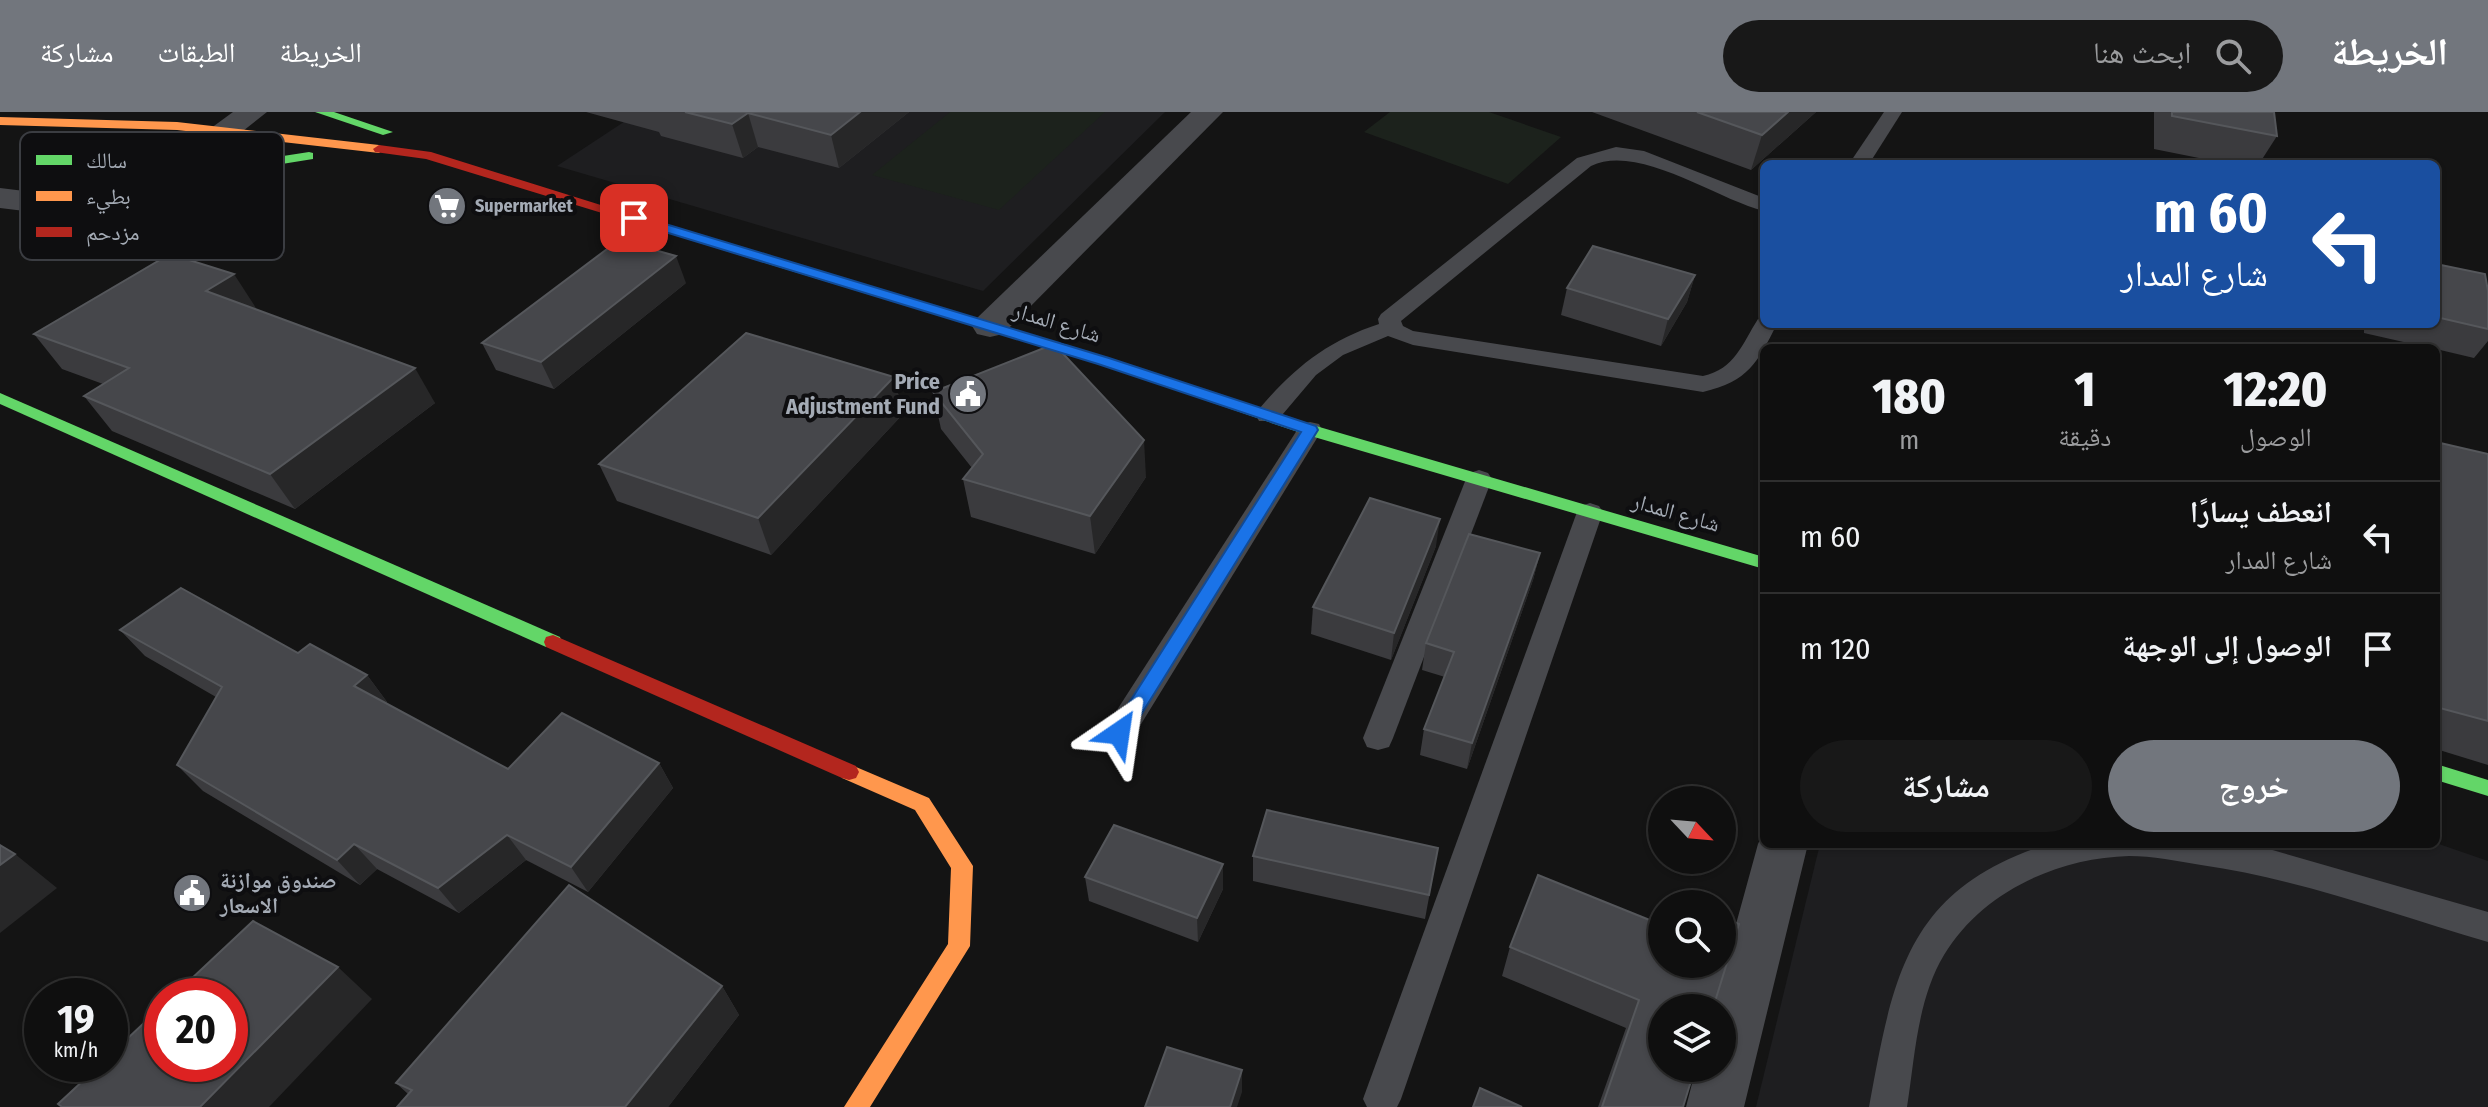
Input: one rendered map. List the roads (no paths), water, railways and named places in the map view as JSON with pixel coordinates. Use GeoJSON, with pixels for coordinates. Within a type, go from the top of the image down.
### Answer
{"type":"FeatureCollection","features":[{"type":"Feature","properties":{"kind":"main road","name":"شارع المدار"},"geometry":{"type":"LineString","coordinates":[[321,112],[427,155],[990,326],[1310,430],[1760,562]]}},
{"type":"Feature","properties":{"kind":"main road","name":"شارع المدار"},"geometry":{"type":"LineString","coordinates":[[0,121],[98,122],[225,132],[358,128],[406,141],[427,155]]}},
{"type":"Feature","properties":{"kind":"main road"},"geometry":{"type":"LineString","coordinates":[[284,156],[358,128]]}},
{"type":"Feature","properties":{"kind":"main road"},"geometry":{"type":"LineString","coordinates":[[0,398],[922,804],[962,866],[959,946],[856,1107]]}},
{"type":"Feature","properties":{"kind":"main road"},"geometry":{"type":"LineString","coordinates":[[2440,773],[2488,788]]}},
{"type":"Feature","properties":{"kind":"street"},"geometry":{"type":"LineString","coordinates":[[225,132],[252,112]]}},
{"type":"Feature","properties":{"kind":"street"},"geometry":{"type":"LineString","coordinates":[[990,326],[1208,112]]}},
{"type":"Feature","properties":{"kind":"street"},"geometry":{"type":"LineString","coordinates":[[1715,1107],[1782,848]]}},
{"type":"Feature","properties":{"kind":"lane"},"geometry":{"type":"LineString","coordinates":[[1862,160],[1893,112]]}},
{"type":"Feature","properties":{"kind":"lane"},"geometry":{"type":"LineString","coordinates":[[1760,203],[1637,155],[1616,152],[1597,155],[1584,162],[1389,319],[1391,328],[1399,335],[1413,338],[1703,384],[1725,380],[1740,371],[1764,328]]}},
{"type":"Feature","properties":{"kind":"lane"},"geometry":{"type":"LineString","coordinates":[[1268,415],[1317,360],[1351,341],[1391,328]]}},
{"type":"Feature","properties":{"kind":"lane"},"geometry":{"type":"LineString","coordinates":[[1119,733],[1310,430]]}},
{"type":"Feature","properties":{"kind":"lane"},"geometry":{"type":"LineString","coordinates":[[1378,738],[1479,479]]}},
{"type":"Feature","properties":{"kind":"lane"},"geometry":{"type":"LineString","coordinates":[[1382,1099],[1590,512]]}},
{"type":"Feature","properties":{"kind":"lane"},"geometry":{"type":"LineString","coordinates":[[1888,1107],[1915,977],[1934,938],[1962,905],[1995,879],[2034,860],[2079,848]]}},
{"type":"Feature","properties":{"kind":"lane"},"geometry":{"type":"LineString","coordinates":[[2196,848],[2235,855],[2488,927]]}},
{"type":"Feature","properties":{"kind":"place","name":"Supermarket"},"geometry":{"type":"Point","coordinates":[447,206]}},
{"type":"Feature","properties":{"kind":"place","name":"Price Adjustment Fund"},"geometry":{"type":"Point","coordinates":[968,394]}},
{"type":"Feature","properties":{"kind":"place","name":"صندوق موازنة الاسعار"},"geometry":{"type":"Point","coordinates":[192,893]}}]}
